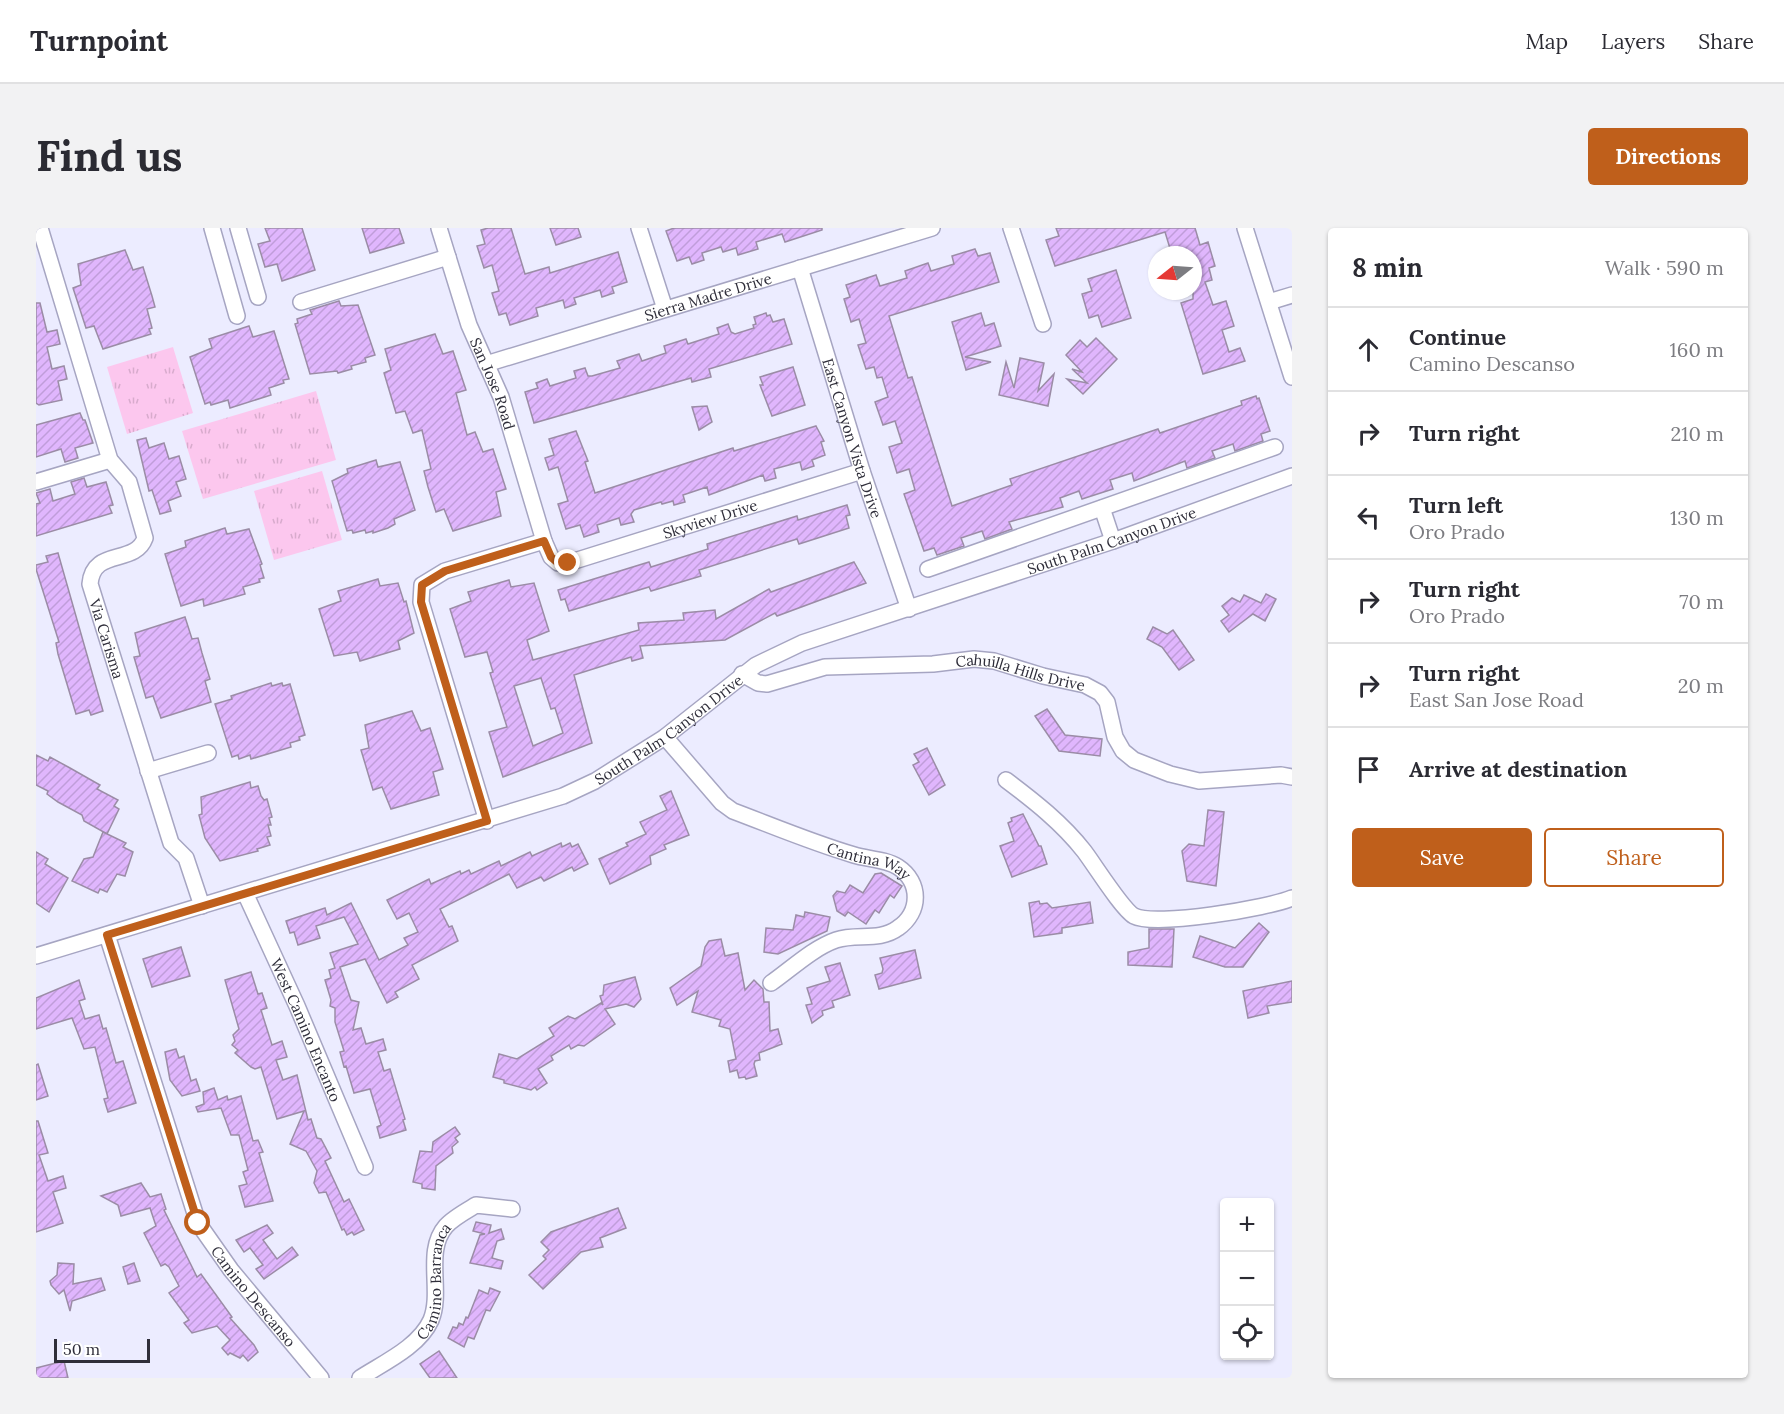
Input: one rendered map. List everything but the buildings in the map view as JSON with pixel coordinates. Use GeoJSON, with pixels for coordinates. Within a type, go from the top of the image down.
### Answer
{"type":"FeatureCollection","features":[{"type":"Feature","properties":{"kind":"street","name":"Via Carisma"},"geometry":{"type":"LineString","coordinates":[[40,228],[110,460],[129,482],[145,538],[137,549],[97,564],[91,573],[90,584],[171,843],[186,858],[202,906]]}},
{"type":"Feature","properties":{"kind":"street"},"geometry":{"type":"LineString","coordinates":[[212,228],[237,316]]}},
{"type":"Feature","properties":{"kind":"street"},"geometry":{"type":"LineString","coordinates":[[238,228],[258,297]]}},
{"type":"Feature","properties":{"kind":"street","name":"San Jose Road"},"geometry":{"type":"LineString","coordinates":[[439,228],[469,325],[501,397],[544,541],[551,557],[558,563]]}},
{"type":"Feature","properties":{"kind":"street"},"geometry":{"type":"LineString","coordinates":[[639,228],[665,309]]}},
{"type":"Feature","properties":{"kind":"street","name":"Sierra Madre Drive"},"geometry":{"type":"LineString","coordinates":[[486,364],[932,228]]}},
{"type":"Feature","properties":{"kind":"street"},"geometry":{"type":"LineString","coordinates":[[1011,228],[1043,324]]}},
{"type":"Feature","properties":{"kind":"street"},"geometry":{"type":"LineString","coordinates":[[1245,228],[1292,377]]}},
{"type":"Feature","properties":{"kind":"street"},"geometry":{"type":"LineString","coordinates":[[301,302],[448,257]]}},
{"type":"Feature","properties":{"kind":"street","name":"East Canyon Vista Drive"},"geometry":{"type":"LineString","coordinates":[[800,268],[862,471],[909,609]]}},
{"type":"Feature","properties":{"kind":"street"},"geometry":{"type":"LineString","coordinates":[[1269,302],[1292,295]]}},
{"type":"Feature","properties":{"kind":"street"},"geometry":{"type":"LineString","coordinates":[[928,569],[1275,447]]}},
{"type":"Feature","properties":{"kind":"street"},"geometry":{"type":"LineString","coordinates":[[36,482],[110,460]]}},
{"type":"Feature","properties":{"kind":"street","name":"Skyview Drive"},"geometry":{"type":"LineString","coordinates":[[558,563],[568,563],[862,471]]}},
{"type":"Feature","properties":{"kind":"street","name":"South Palm Canyon Drive"},"geometry":{"type":"LineString","coordinates":[[36,956],[487,821],[563,796],[596,781],[665,737],[742,674],[802,643],[1113,541],[1292,476]]}},
{"type":"Feature","properties":{"kind":"street"},"geometry":{"type":"LineString","coordinates":[[1102,508],[1113,541]]}},
{"type":"Feature","properties":{"kind":"street"},"geometry":{"type":"LineString","coordinates":[[487,821],[421,602],[422,585],[445,571],[544,541]]}},
{"type":"Feature","properties":{"kind":"street","name":"Cahuilla Hills Drive"},"geometry":{"type":"LineString","coordinates":[[742,674],[758,683],[767,684],[825,667],[923,664],[974,659],[994,661],[1043,676],[1084,685],[1100,693],[1107,702],[1115,737],[1123,751],[1134,760],[1170,774],[1199,781],[1281,775],[1292,777]]}},
{"type":"Feature","properties":{"kind":"street","name":"Cantina Way"},"geometry":{"type":"LineString","coordinates":[[665,737],[722,803],[733,811],[854,855],[896,866],[907,875],[915,887],[916,900],[911,915],[900,927],[875,938],[837,940],[771,983]]}},
{"type":"Feature","properties":{"kind":"street"},"geometry":{"type":"LineString","coordinates":[[148,771],[208,753]]}},
{"type":"Feature","properties":{"kind":"street"},"geometry":{"type":"LineString","coordinates":[[1006,780],[1041,807],[1082,849],[1132,915],[1145,920],[1174,920],[1292,899]]}},
{"type":"Feature","properties":{"kind":"street","name":"West Camino Encanto"},"geometry":{"type":"LineString","coordinates":[[245,893],[297,1006],[365,1167]]}},
{"type":"Feature","properties":{"kind":"street","name":"Camino Descanso"},"geometry":{"type":"LineString","coordinates":[[107,935],[198,1223],[231,1270],[321,1378]]}},
{"type":"Feature","properties":{"kind":"street","name":"Camino Barranca"},"geometry":{"type":"LineString","coordinates":[[360,1378],[414,1342],[430,1322],[437,1286],[435,1255],[438,1239],[446,1226],[476,1205],[512,1209]]}},
{"type":"Feature","properties":{"kind":"green space"},"geometry":{"type":"Polygon","coordinates":[[[173,347],[193,413],[127,434],[107,367],[173,347]]]}},
{"type":"Feature","properties":{"kind":"green space"},"geometry":{"type":"Polygon","coordinates":[[[316,391],[336,460],[203,499],[182,431],[316,391]]]}},
{"type":"Feature","properties":{"kind":"green space"},"geometry":{"type":"Polygon","coordinates":[[[322,471],[342,540],[274,560],[254,491],[322,471]]]}},
{"type":"Feature","properties":{"kind":"route"},"geometry":{"type":"LineString","coordinates":[[198,1223],[107,935],[487,821],[421,602],[422,585],[445,571],[544,541],[551,557],[558,563],[568,563]]}}]}
